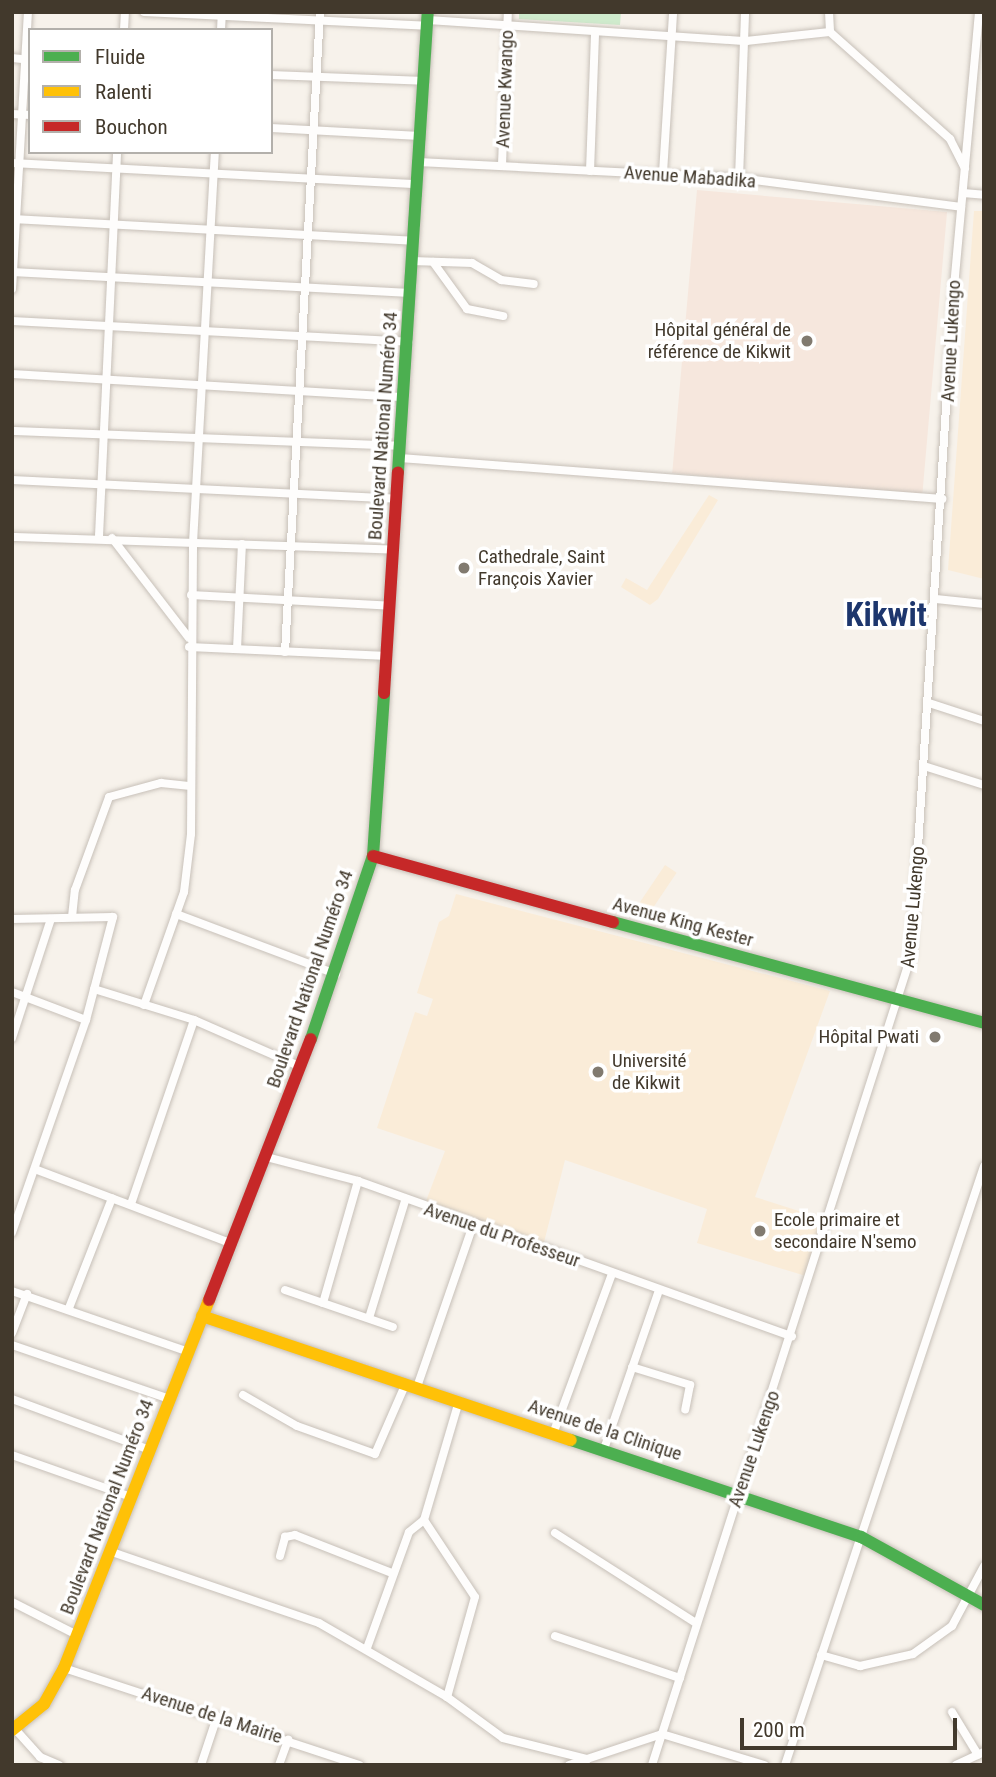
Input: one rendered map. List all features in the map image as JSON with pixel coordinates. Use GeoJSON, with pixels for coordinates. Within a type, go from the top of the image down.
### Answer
{"type":"FeatureCollection","features":[{"type":"Feature","properties":{"kind":"main road","name":"Boulevard National Numéro 34"},"geometry":{"type":"LineString","coordinates":[[14,1730],[44,1704],[64,1668],[301,1068],[336,974],[373,856],[428,19]]}},
{"type":"Feature","properties":{"kind":"main road","name":"Avenue King Kester"},"geometry":{"type":"LineString","coordinates":[[373,856],[984,1023]]}},
{"type":"Feature","properties":{"kind":"main road","name":"Avenue de la Clinique"},"geometry":{"type":"LineString","coordinates":[[202,1317],[861,1537],[984,1605]]}},
{"type":"Feature","properties":{"kind":"street"},"geometry":{"type":"LineString","coordinates":[[12,289],[15,163],[27,60],[28,12]]}},
{"type":"Feature","properties":{"kind":"street"},"geometry":{"type":"LineString","coordinates":[[144,12],[428,19],[507,24],[595,35],[746,41],[830,32]]}},
{"type":"Feature","properties":{"kind":"street","name":"Avenue Kwango"},"geometry":{"type":"LineString","coordinates":[[502,165],[508,12]]}},
{"type":"Feature","properties":{"kind":"street"},"geometry":{"type":"LineString","coordinates":[[663,173],[673,12]]}},
{"type":"Feature","properties":{"kind":"street"},"geometry":{"type":"LineString","coordinates":[[739,178],[745,12]]}},
{"type":"Feature","properties":{"kind":"street"},"geometry":{"type":"LineString","coordinates":[[829,12],[830,32],[950,139],[965,168]]}},
{"type":"Feature","properties":{"kind":"street","name":"Avenue Lukengo"},"geometry":{"type":"LineString","coordinates":[[652,1765],[696,1623],[901,1002],[915,927],[961,207],[980,53],[979,12]]}},
{"type":"Feature","properties":{"kind":"street"},"geometry":{"type":"LineString","coordinates":[[285,652],[293,546],[319,17]]}},
{"type":"Feature","properties":{"kind":"street"},"geometry":{"type":"LineString","coordinates":[[590,171],[595,35]]}},
{"type":"Feature","properties":{"kind":"street"},"geometry":{"type":"LineString","coordinates":[[12,58],[27,60]]}},
{"type":"Feature","properties":{"kind":"street"},"geometry":{"type":"LineString","coordinates":[[273,75],[424,81]]}},
{"type":"Feature","properties":{"kind":"street"},"geometry":{"type":"LineString","coordinates":[[273,128],[420,136]]}},
{"type":"Feature","properties":{"kind":"street"},"geometry":{"type":"LineString","coordinates":[[99,536],[117,154]]}},
{"type":"Feature","properties":{"kind":"street"},"geometry":{"type":"LineString","coordinates":[[144,1005],[176,914],[191,834],[189,643],[192,543],[201,439],[215,154]]}},
{"type":"Feature","properties":{"kind":"street","name":"Avenue Mabadika"},"geometry":{"type":"LineString","coordinates":[[418,162],[739,178],[961,207]]}},
{"type":"Feature","properties":{"kind":"street"},"geometry":{"type":"LineString","coordinates":[[15,163],[417,184]]}},
{"type":"Feature","properties":{"kind":"street"},"geometry":{"type":"LineString","coordinates":[[962,194],[984,195]]}},
{"type":"Feature","properties":{"kind":"street"},"geometry":{"type":"LineString","coordinates":[[13,219],[309,233],[413,241]]}},
{"type":"Feature","properties":{"kind":"street"},"geometry":{"type":"LineString","coordinates":[[412,261],[472,263],[501,280],[534,285]]}},
{"type":"Feature","properties":{"kind":"street"},"geometry":{"type":"LineString","coordinates":[[433,262],[467,309],[503,316]]}},
{"type":"Feature","properties":{"kind":"street"},"geometry":{"type":"LineString","coordinates":[[12,272],[410,293]]}},
{"type":"Feature","properties":{"kind":"street"},"geometry":{"type":"LineString","coordinates":[[12,321],[408,342]]}},
{"type":"Feature","properties":{"kind":"street"},"geometry":{"type":"LineString","coordinates":[[12,374],[404,397]]}},
{"type":"Feature","properties":{"kind":"street"},"geometry":{"type":"LineString","coordinates":[[12,431],[201,439],[400,452],[942,499]]}},
{"type":"Feature","properties":{"kind":"street"},"geometry":{"type":"LineString","coordinates":[[12,480],[398,499]]}},
{"type":"Feature","properties":{"kind":"street"},"geometry":{"type":"LineString","coordinates":[[12,537],[99,536],[192,543],[394,550]]}},
{"type":"Feature","properties":{"kind":"street"},"geometry":{"type":"LineString","coordinates":[[112,538],[189,643],[237,649],[388,656]]}},
{"type":"Feature","properties":{"kind":"street"},"geometry":{"type":"LineString","coordinates":[[237,649],[242,544]]}},
{"type":"Feature","properties":{"kind":"street"},"geometry":{"type":"LineString","coordinates":[[191,595],[391,606]]}},
{"type":"Feature","properties":{"kind":"street"},"geometry":{"type":"LineString","coordinates":[[936,598],[984,604]]}},
{"type":"Feature","properties":{"kind":"street"},"geometry":{"type":"LineString","coordinates":[[929,703],[984,720]]}},
{"type":"Feature","properties":{"kind":"street"},"geometry":{"type":"LineString","coordinates":[[924,766],[984,785]]}},
{"type":"Feature","properties":{"kind":"street"},"geometry":{"type":"LineString","coordinates":[[72,917],[75,890],[109,797],[161,783],[191,786]]}},
{"type":"Feature","properties":{"kind":"street"},"geometry":{"type":"LineString","coordinates":[[176,914],[336,974]]}},
{"type":"Feature","properties":{"kind":"street"},"geometry":{"type":"LineString","coordinates":[[12,919],[113,917],[86,1020],[37,1170],[12,1233]]}},
{"type":"Feature","properties":{"kind":"street"},"geometry":{"type":"LineString","coordinates":[[12,1038],[51,919]]}},
{"type":"Feature","properties":{"kind":"street"},"geometry":{"type":"LineString","coordinates":[[94,989],[194,1020],[301,1068]]}},
{"type":"Feature","properties":{"kind":"street"},"geometry":{"type":"LineString","coordinates":[[12,992],[86,1020]]}},
{"type":"Feature","properties":{"kind":"street"},"geometry":{"type":"LineString","coordinates":[[131,1204],[194,1020]]}},
{"type":"Feature","properties":{"kind":"street","name":"Avenue du Professeur"},"geometry":{"type":"LineString","coordinates":[[266,1157],[358,1181],[405,1201],[792,1336]]}},
{"type":"Feature","properties":{"kind":"street"},"geometry":{"type":"LineString","coordinates":[[785,1765],[984,1166]]}},
{"type":"Feature","properties":{"kind":"street"},"geometry":{"type":"LineString","coordinates":[[37,1170],[230,1243]]}},
{"type":"Feature","properties":{"kind":"street"},"geometry":{"type":"LineString","coordinates":[[323,1303],[358,1181]]}},
{"type":"Feature","properties":{"kind":"street"},"geometry":{"type":"LineString","coordinates":[[69,1308],[112,1198]]}},
{"type":"Feature","properties":{"kind":"street"},"geometry":{"type":"LineString","coordinates":[[369,1318],[405,1201]]}},
{"type":"Feature","properties":{"kind":"street"},"geometry":{"type":"LineString","coordinates":[[243,1395],[297,1426],[375,1454],[412,1385],[473,1225]]}},
{"type":"Feature","properties":{"kind":"street"},"geometry":{"type":"LineString","coordinates":[[553,1434],[612,1273]]}},
{"type":"Feature","properties":{"kind":"street"},"geometry":{"type":"LineString","coordinates":[[285,1290],[393,1327]]}},
{"type":"Feature","properties":{"kind":"street"},"geometry":{"type":"LineString","coordinates":[[603,1451],[659,1290]]}},
{"type":"Feature","properties":{"kind":"street"},"geometry":{"type":"LineString","coordinates":[[12,1291],[69,1308],[189,1352]]}},
{"type":"Feature","properties":{"kind":"street"},"geometry":{"type":"LineString","coordinates":[[12,1333],[27,1294]]}},
{"type":"Feature","properties":{"kind":"street"},"geometry":{"type":"LineString","coordinates":[[12,1345],[170,1399]]}},
{"type":"Feature","properties":{"kind":"street"},"geometry":{"type":"LineString","coordinates":[[632,1367],[691,1385],[685,1410]]}},
{"type":"Feature","properties":{"kind":"street"},"geometry":{"type":"LineString","coordinates":[[12,1399],[150,1450]]}},
{"type":"Feature","properties":{"kind":"street"},"geometry":{"type":"LineString","coordinates":[[367,1648],[409,1532],[424,1520],[459,1401]]}},
{"type":"Feature","properties":{"kind":"street"},"geometry":{"type":"LineString","coordinates":[[12,1455],[131,1497]]}},
{"type":"Feature","properties":{"kind":"street"},"geometry":{"type":"LineString","coordinates":[[424,1520],[475,1597],[447,1697]]}},
{"type":"Feature","properties":{"kind":"street"},"geometry":{"type":"LineString","coordinates":[[555,1533],[696,1623]]}},
{"type":"Feature","properties":{"kind":"street"},"geometry":{"type":"LineString","coordinates":[[280,1556],[285,1537],[295,1535],[392,1573]]}},
{"type":"Feature","properties":{"kind":"street"},"geometry":{"type":"LineString","coordinates":[[109,1551],[282,1608],[367,1648],[525,1748],[587,1759]]}},
{"type":"Feature","properties":{"kind":"street"},"geometry":{"type":"LineString","coordinates":[[821,1655],[860,1666],[896,1661],[938,1639],[984,1566]]}},
{"type":"Feature","properties":{"kind":"street"},"geometry":{"type":"LineString","coordinates":[[12,1602],[77,1635]]}},
{"type":"Feature","properties":{"kind":"street"},"geometry":{"type":"LineString","coordinates":[[555,1636],[680,1678]]}},
{"type":"Feature","properties":{"kind":"street","name":"Avenue de la Mairie"},"geometry":{"type":"LineString","coordinates":[[64,1668],[359,1765]]}},
{"type":"Feature","properties":{"kind":"street"},"geometry":{"type":"LineString","coordinates":[[952,1712],[981,1754],[956,1765]]}},
{"type":"Feature","properties":{"kind":"street"},"geometry":{"type":"LineString","coordinates":[[201,1765],[217,1717]]}},
{"type":"Feature","properties":{"kind":"street"},"geometry":{"type":"LineString","coordinates":[[14,1730],[40,1756],[59,1765]]}},
{"type":"Feature","properties":{"kind":"street"},"geometry":{"type":"LineString","coordinates":[[569,1765],[662,1734],[764,1765]]}},
{"type":"Feature","properties":{"kind":"street"},"geometry":{"type":"LineString","coordinates":[[279,1765],[288,1740]]}},
{"type":"Feature","properties":{"kind":"shaded area","name":"Hôpital général de référence de Kikwit"},"geometry":{"type":"Polygon","coordinates":[[[697,190],[947,212],[922,495],[672,473],[697,190]]]}},
{"type":"Feature","properties":{"kind":"shaded area"},"geometry":{"type":"Polygon","coordinates":[[[974,211],[984,211],[984,579],[948,570],[974,211]]]}},
{"type":"Feature","properties":{"kind":"shaded area"},"geometry":{"type":"Polygon","coordinates":[[[709,495],[718,500],[658,599],[650,605],[621,587],[626,578],[647,590],[709,495]]]}},
{"type":"Feature","properties":{"kind":"shaded area"},"geometry":{"type":"Polygon","coordinates":[[[665,865],[677,873],[650,912],[639,904],[665,865]]]}},
{"type":"Feature","properties":{"kind":"shaded area","name":"Université de Kikwit"},"geometry":{"type":"Polygon","coordinates":[[[456,894],[830,991],[755,1197],[824,1219],[806,1276],[697,1243],[707,1209],[565,1160],[543,1246],[426,1201],[445,1151],[377,1128],[415,1012],[427,1016],[433,999],[417,993],[439,922],[449,916],[456,894]]]}},
{"type":"Feature","properties":{"kind":"green space"},"geometry":{"type":"Polygon","coordinates":[[[519,12],[621,12],[620,25],[519,19],[519,12]]]}},
{"type":"Feature","properties":{"kind":"traffic: fast"},"geometry":{"type":"LineString","coordinates":[[398,472],[428,12]]}},
{"type":"Feature","properties":{"kind":"traffic: fast"},"geometry":{"type":"LineString","coordinates":[[311,1039],[373,856],[384,693]]}},
{"type":"Feature","properties":{"kind":"traffic: fast"},"geometry":{"type":"LineString","coordinates":[[613,922],[984,1023]]}},
{"type":"Feature","properties":{"kind":"traffic: fast"},"geometry":{"type":"LineString","coordinates":[[571,1440],[861,1537],[984,1605]]}},
{"type":"Feature","properties":{"kind":"traffic: slow"},"geometry":{"type":"LineString","coordinates":[[12,1730],[44,1704],[64,1668],[209,1300]]}},
{"type":"Feature","properties":{"kind":"traffic: slow"},"geometry":{"type":"LineString","coordinates":[[202,1316],[571,1440]]}},
{"type":"Feature","properties":{"kind":"traffic: jam"},"geometry":{"type":"LineString","coordinates":[[384,693],[398,472]]}},
{"type":"Feature","properties":{"kind":"traffic: jam"},"geometry":{"type":"LineString","coordinates":[[373,856],[613,922]]}},
{"type":"Feature","properties":{"kind":"traffic: jam"},"geometry":{"type":"LineString","coordinates":[[209,1300],[311,1039]]}},
{"type":"Feature","properties":{"kind":"place","name":"Hôpital général de référence de Kikwit"},"geometry":{"type":"Point","coordinates":[807,341]}},
{"type":"Feature","properties":{"kind":"place","name":"Cathedrale, Saint François Xavier"},"geometry":{"type":"Point","coordinates":[464,568]}},
{"type":"Feature","properties":{"kind":"place","name":"Hôpital Pwati"},"geometry":{"type":"Point","coordinates":[935,1037]}},
{"type":"Feature","properties":{"kind":"place","name":"Université de Kikwit"},"geometry":{"type":"Point","coordinates":[598,1072]}},
{"type":"Feature","properties":{"kind":"place","name":"Ecole primaire et secondaire N'semo"},"geometry":{"type":"Point","coordinates":[760,1231]}},
{"type":"Feature","properties":{"kind":"district","name":"Kikwit"},"geometry":{"type":"Point","coordinates":[886,615]}}]}
